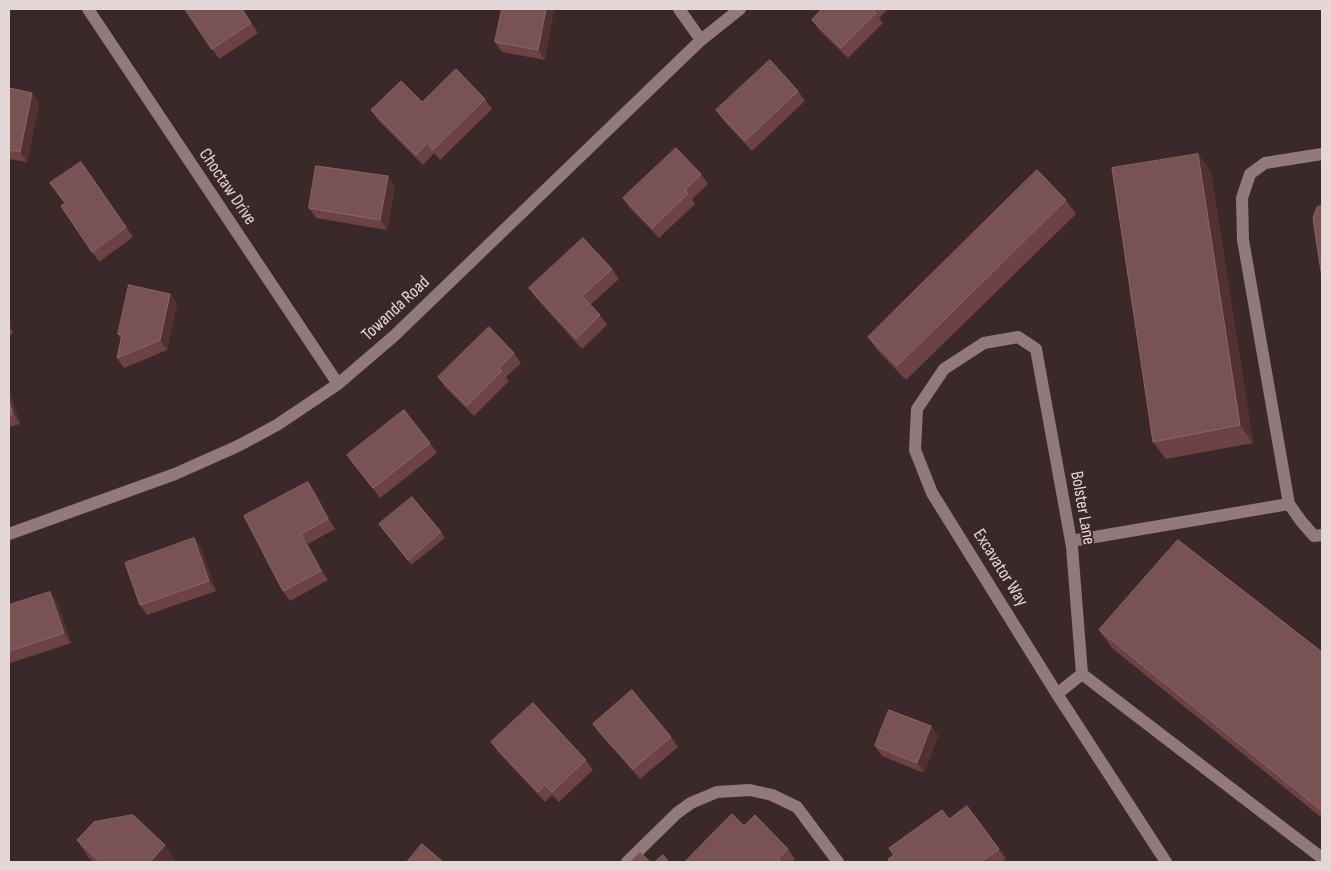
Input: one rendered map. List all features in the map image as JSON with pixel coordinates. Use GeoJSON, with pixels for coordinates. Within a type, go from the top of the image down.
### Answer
{"type":"FeatureCollection","features":[{"type":"Feature","properties":{"kind":"street","name":"Choctaw Drive"},"geometry":{"type":"LineString","coordinates":[[88,9],[338,384]]}},
{"type":"Feature","properties":{"kind":"street"},"geometry":{"type":"LineString","coordinates":[[679,9],[701,40]]}},
{"type":"Feature","properties":{"kind":"street","name":"Towanda Road"},"geometry":{"type":"LineString","coordinates":[[9,534],[175,474],[238,446],[277,425],[338,384],[394,336],[701,40],[740,9]]}},
{"type":"Feature","properties":{"kind":"street"},"geometry":{"type":"LineString","coordinates":[[1322,154],[1265,163],[1250,174],[1242,198],[1243,240],[1289,504],[1314,536],[1322,535]]}},
{"type":"Feature","properties":{"kind":"street","name":"Excavator Way"},"geometry":{"type":"LineString","coordinates":[[1036,349],[1018,337],[984,344],[944,369],[917,409],[916,450],[932,493],[1057,694],[1166,862]]}},
{"type":"Feature","properties":{"kind":"street","name":"Bolster Lane"},"geometry":{"type":"LineString","coordinates":[[1036,349],[1071,542],[1082,674]]}},
{"type":"Feature","properties":{"kind":"street"},"geometry":{"type":"LineString","coordinates":[[1071,542],[1289,504]]}},
{"type":"Feature","properties":{"kind":"street"},"geometry":{"type":"LineString","coordinates":[[1057,694],[1082,674],[1322,858]]}},
{"type":"Feature","properties":{"kind":"street"},"geometry":{"type":"LineString","coordinates":[[627,862],[677,813],[691,803],[717,792],[750,790],[772,795],[797,807],[838,862]]}},
{"type":"Feature","properties":{"kind":"building"},"geometry":{"type":"Polygon","coordinates":[[[185,9],[242,9],[251,23],[212,49],[185,9]]]}},
{"type":"Feature","properties":{"kind":"building"},"geometry":{"type":"Polygon","coordinates":[[[502,9],[546,9],[538,50],[495,42],[502,9]]]}},
{"type":"Feature","properties":{"kind":"building"},"geometry":{"type":"Polygon","coordinates":[[[822,9],[872,9],[876,13],[841,48],[812,20],[822,9]]]}},
{"type":"Feature","properties":{"kind":"building"},"geometry":{"type":"Polygon","coordinates":[[[770,60],[798,91],[745,141],[716,110],[770,60]]]}},
{"type":"Feature","properties":{"kind":"building"},"geometry":{"type":"Polygon","coordinates":[[[456,69],[485,99],[433,150],[427,143],[416,155],[371,110],[401,81],[422,102],[456,69]]]}},
{"type":"Feature","properties":{"kind":"building"},"geometry":{"type":"Polygon","coordinates":[[[9,88],[32,93],[20,152],[9,150],[9,88]]]}},
{"type":"Feature","properties":{"kind":"building"},"geometry":{"type":"Polygon","coordinates":[[[676,148],[701,174],[685,190],[688,194],[652,228],[623,198],[676,148]]]}},
{"type":"Feature","properties":{"kind":"building"},"geometry":{"type":"Polygon","coordinates":[[[1198,154],[1240,425],[1153,442],[1112,168],[1198,154]]]}},
{"type":"Feature","properties":{"kind":"building"},"geometry":{"type":"Polygon","coordinates":[[[81,162],[126,227],[92,252],[61,206],[65,203],[50,183],[81,162]]]}},
{"type":"Feature","properties":{"kind":"building"},"geometry":{"type":"Polygon","coordinates":[[[316,166],[388,176],[380,220],[309,208],[316,166]]]}},
{"type":"Feature","properties":{"kind":"building"},"geometry":{"type":"Polygon","coordinates":[[[1037,170],[1066,200],[897,366],[868,337],[1037,170]]]}},
{"type":"Feature","properties":{"kind":"building"},"geometry":{"type":"Polygon","coordinates":[[[1322,206],[1322,278],[1313,218],[1317,207],[1322,206]]]}},
{"type":"Feature","properties":{"kind":"building"},"geometry":{"type":"Polygon","coordinates":[[[583,238],[612,269],[582,296],[600,315],[576,339],[529,288],[583,238]]]}},
{"type":"Feature","properties":{"kind":"building"},"geometry":{"type":"Polygon","coordinates":[[[129,285],[170,294],[160,340],[117,358],[122,335],[118,334],[129,285]]]}},
{"type":"Feature","properties":{"kind":"building"},"geometry":{"type":"Polygon","coordinates":[[[489,327],[514,353],[499,368],[502,371],[467,406],[438,377],[489,327]]]}},
{"type":"Feature","properties":{"kind":"building"},"geometry":{"type":"Polygon","coordinates":[[[9,401],[13,414],[9,416],[9,401]]]}},
{"type":"Feature","properties":{"kind":"building"},"geometry":{"type":"Polygon","coordinates":[[[404,410],[430,443],[373,488],[347,455],[404,410]]]}},
{"type":"Feature","properties":{"kind":"building"},"geometry":{"type":"Polygon","coordinates":[[[308,482],[328,519],[301,534],[321,571],[283,591],[244,516],[308,482]]]}},
{"type":"Feature","properties":{"kind":"building"},"geometry":{"type":"Polygon","coordinates":[[[412,497],[441,532],[408,560],[379,524],[412,497]]]}},
{"type":"Feature","properties":{"kind":"building"},"geometry":{"type":"Polygon","coordinates":[[[194,538],[209,581],[140,605],[125,563],[194,538]]]}},
{"type":"Feature","properties":{"kind":"building"},"geometry":{"type":"Polygon","coordinates":[[[1178,540],[1322,652],[1322,811],[1099,630],[1178,540]]]}},
{"type":"Feature","properties":{"kind":"building"},"geometry":{"type":"Polygon","coordinates":[[[50,592],[64,633],[9,651],[9,605],[50,592]]]}},
{"type":"Feature","properties":{"kind":"building"},"geometry":{"type":"Polygon","coordinates":[[[632,690],[671,737],[633,769],[593,724],[632,690]]]}},
{"type":"Feature","properties":{"kind":"building"},"geometry":{"type":"Polygon","coordinates":[[[533,703],[586,760],[552,792],[545,785],[538,792],[491,742],[533,703]]]}},
{"type":"Feature","properties":{"kind":"building"},"geometry":{"type":"Polygon","coordinates":[[[889,710],[931,726],[917,763],[875,746],[889,710]]]}},
{"type":"Feature","properties":{"kind":"building"},"geometry":{"type":"Polygon","coordinates":[[[967,806],[999,849],[981,862],[890,862],[888,859],[894,855],[889,848],[942,810],[949,819],[967,806]]]}},
{"type":"Feature","properties":{"kind":"building"},"geometry":{"type":"Polygon","coordinates":[[[732,814],[744,826],[755,815],[788,849],[778,859],[781,862],[685,862],[732,814]]]}},
{"type":"Feature","properties":{"kind":"building"},"geometry":{"type":"Polygon","coordinates":[[[133,815],[165,845],[150,862],[100,862],[77,840],[94,822],[133,815]]]}},
{"type":"Feature","properties":{"kind":"building"},"geometry":{"type":"Polygon","coordinates":[[[422,844],[443,862],[407,862],[422,844]]]}},
{"type":"Feature","properties":{"kind":"building"},"geometry":{"type":"Polygon","coordinates":[[[640,852],[650,862],[630,862],[640,852]]]}},
{"type":"Feature","properties":{"kind":"building"},"geometry":{"type":"Polygon","coordinates":[[[663,855],[669,862],[655,862],[663,855]]]}}]}
